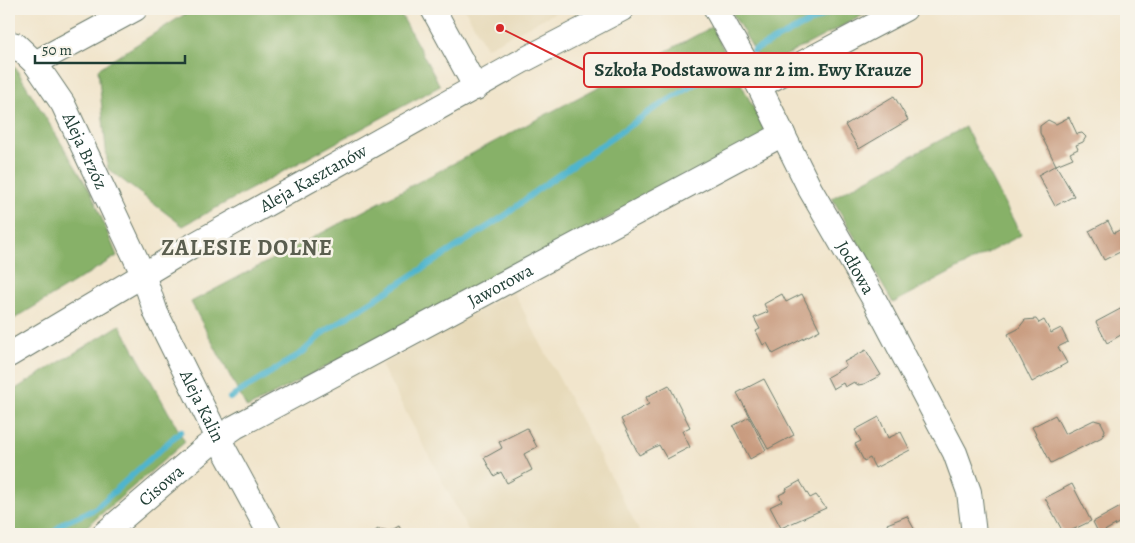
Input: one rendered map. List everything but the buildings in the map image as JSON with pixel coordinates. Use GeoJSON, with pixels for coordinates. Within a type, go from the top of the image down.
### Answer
{"type":"FeatureCollection","features":[{"type":"Feature","properties":{"kind":"street"},"geometry":{"type":"LineString","coordinates":[[35,63],[135,9]]}},
{"type":"Feature","properties":{"kind":"street"},"geometry":{"type":"LineString","coordinates":[[434,9],[476,88]]}},
{"type":"Feature","properties":{"kind":"street","name":"Aleja Kasztanów"},"geometry":{"type":"LineString","coordinates":[[9,355],[143,274],[476,88],[622,9]]}},
{"type":"Feature","properties":{"kind":"street","name":"Jodłowa"},"geometry":{"type":"LineString","coordinates":[[716,9],[759,86],[810,189],[875,301],[955,452],[969,492],[974,534]]}},
{"type":"Feature","properties":{"kind":"street"},"geometry":{"type":"LineString","coordinates":[[759,86],[905,9]]}},
{"type":"Feature","properties":{"kind":"street","name":"Aleja Brzóz"},"geometry":{"type":"LineString","coordinates":[[9,43],[16,46],[35,63],[63,104],[143,274]]}},
{"type":"Feature","properties":{"kind":"street","name":"Jaworowa"},"geometry":{"type":"LineString","coordinates":[[218,438],[783,134]]}},
{"type":"Feature","properties":{"kind":"street","name":"Aleja Kalin"},"geometry":{"type":"LineString","coordinates":[[143,274],[156,313],[218,438],[270,534]]}},
{"type":"Feature","properties":{"kind":"street","name":"Cisowa"},"geometry":{"type":"LineString","coordinates":[[104,534],[218,438]]}},
{"type":"Feature","properties":{"kind":"shaded area"},"geometry":{"type":"Polygon","coordinates":[[[465,9],[562,9],[486,48],[465,9]]]}},
{"type":"Feature","properties":{"kind":"shaded area"},"geometry":{"type":"Polygon","coordinates":[[[513,291],[641,534],[470,534],[381,365],[513,291]]]}},
{"type":"Feature","properties":{"kind":"green space"},"geometry":{"type":"Polygon","coordinates":[[[193,9],[398,9],[440,86],[183,226],[108,169],[98,69],[193,9]]]}},
{"type":"Feature","properties":{"kind":"green space"},"geometry":{"type":"Polygon","coordinates":[[[730,9],[875,9],[764,67],[730,9]]]}},
{"type":"Feature","properties":{"kind":"green space"},"geometry":{"type":"Polygon","coordinates":[[[712,27],[767,134],[247,408],[191,302],[712,27]]]}},
{"type":"Feature","properties":{"kind":"green space"},"geometry":{"type":"Polygon","coordinates":[[[9,63],[13,64],[92,194],[117,256],[9,322],[9,63]]]}},
{"type":"Feature","properties":{"kind":"green space"},"geometry":{"type":"Polygon","coordinates":[[[965,127],[1021,235],[893,303],[832,198],[965,127]]]}},
{"type":"Feature","properties":{"kind":"green space"},"geometry":{"type":"Polygon","coordinates":[[[120,325],[185,442],[78,534],[9,534],[9,393],[120,325]]]}},
{"type":"Feature","properties":{"kind":"waterway"},"geometry":{"type":"LineString","coordinates":[[753,51],[835,9]]}},
{"type":"Feature","properties":{"kind":"waterway"},"geometry":{"type":"LineString","coordinates":[[230,398],[303,352],[324,332],[506,215],[537,190],[652,110],[731,63]]}},
{"type":"Feature","properties":{"kind":"waterway"},"geometry":{"type":"LineString","coordinates":[[53,534],[63,523],[95,509],[181,431]]}},
{"type":"Feature","properties":{"kind":"place","name":"Szkoła Podstawowa nr 2 im. Ewy Krauze"},"geometry":{"type":"Point","coordinates":[500,28]}},
{"type":"Feature","properties":{"kind":"district","name":"ZALESIE DOLNE"},"geometry":{"type":"Point","coordinates":[247,248]}}]}
